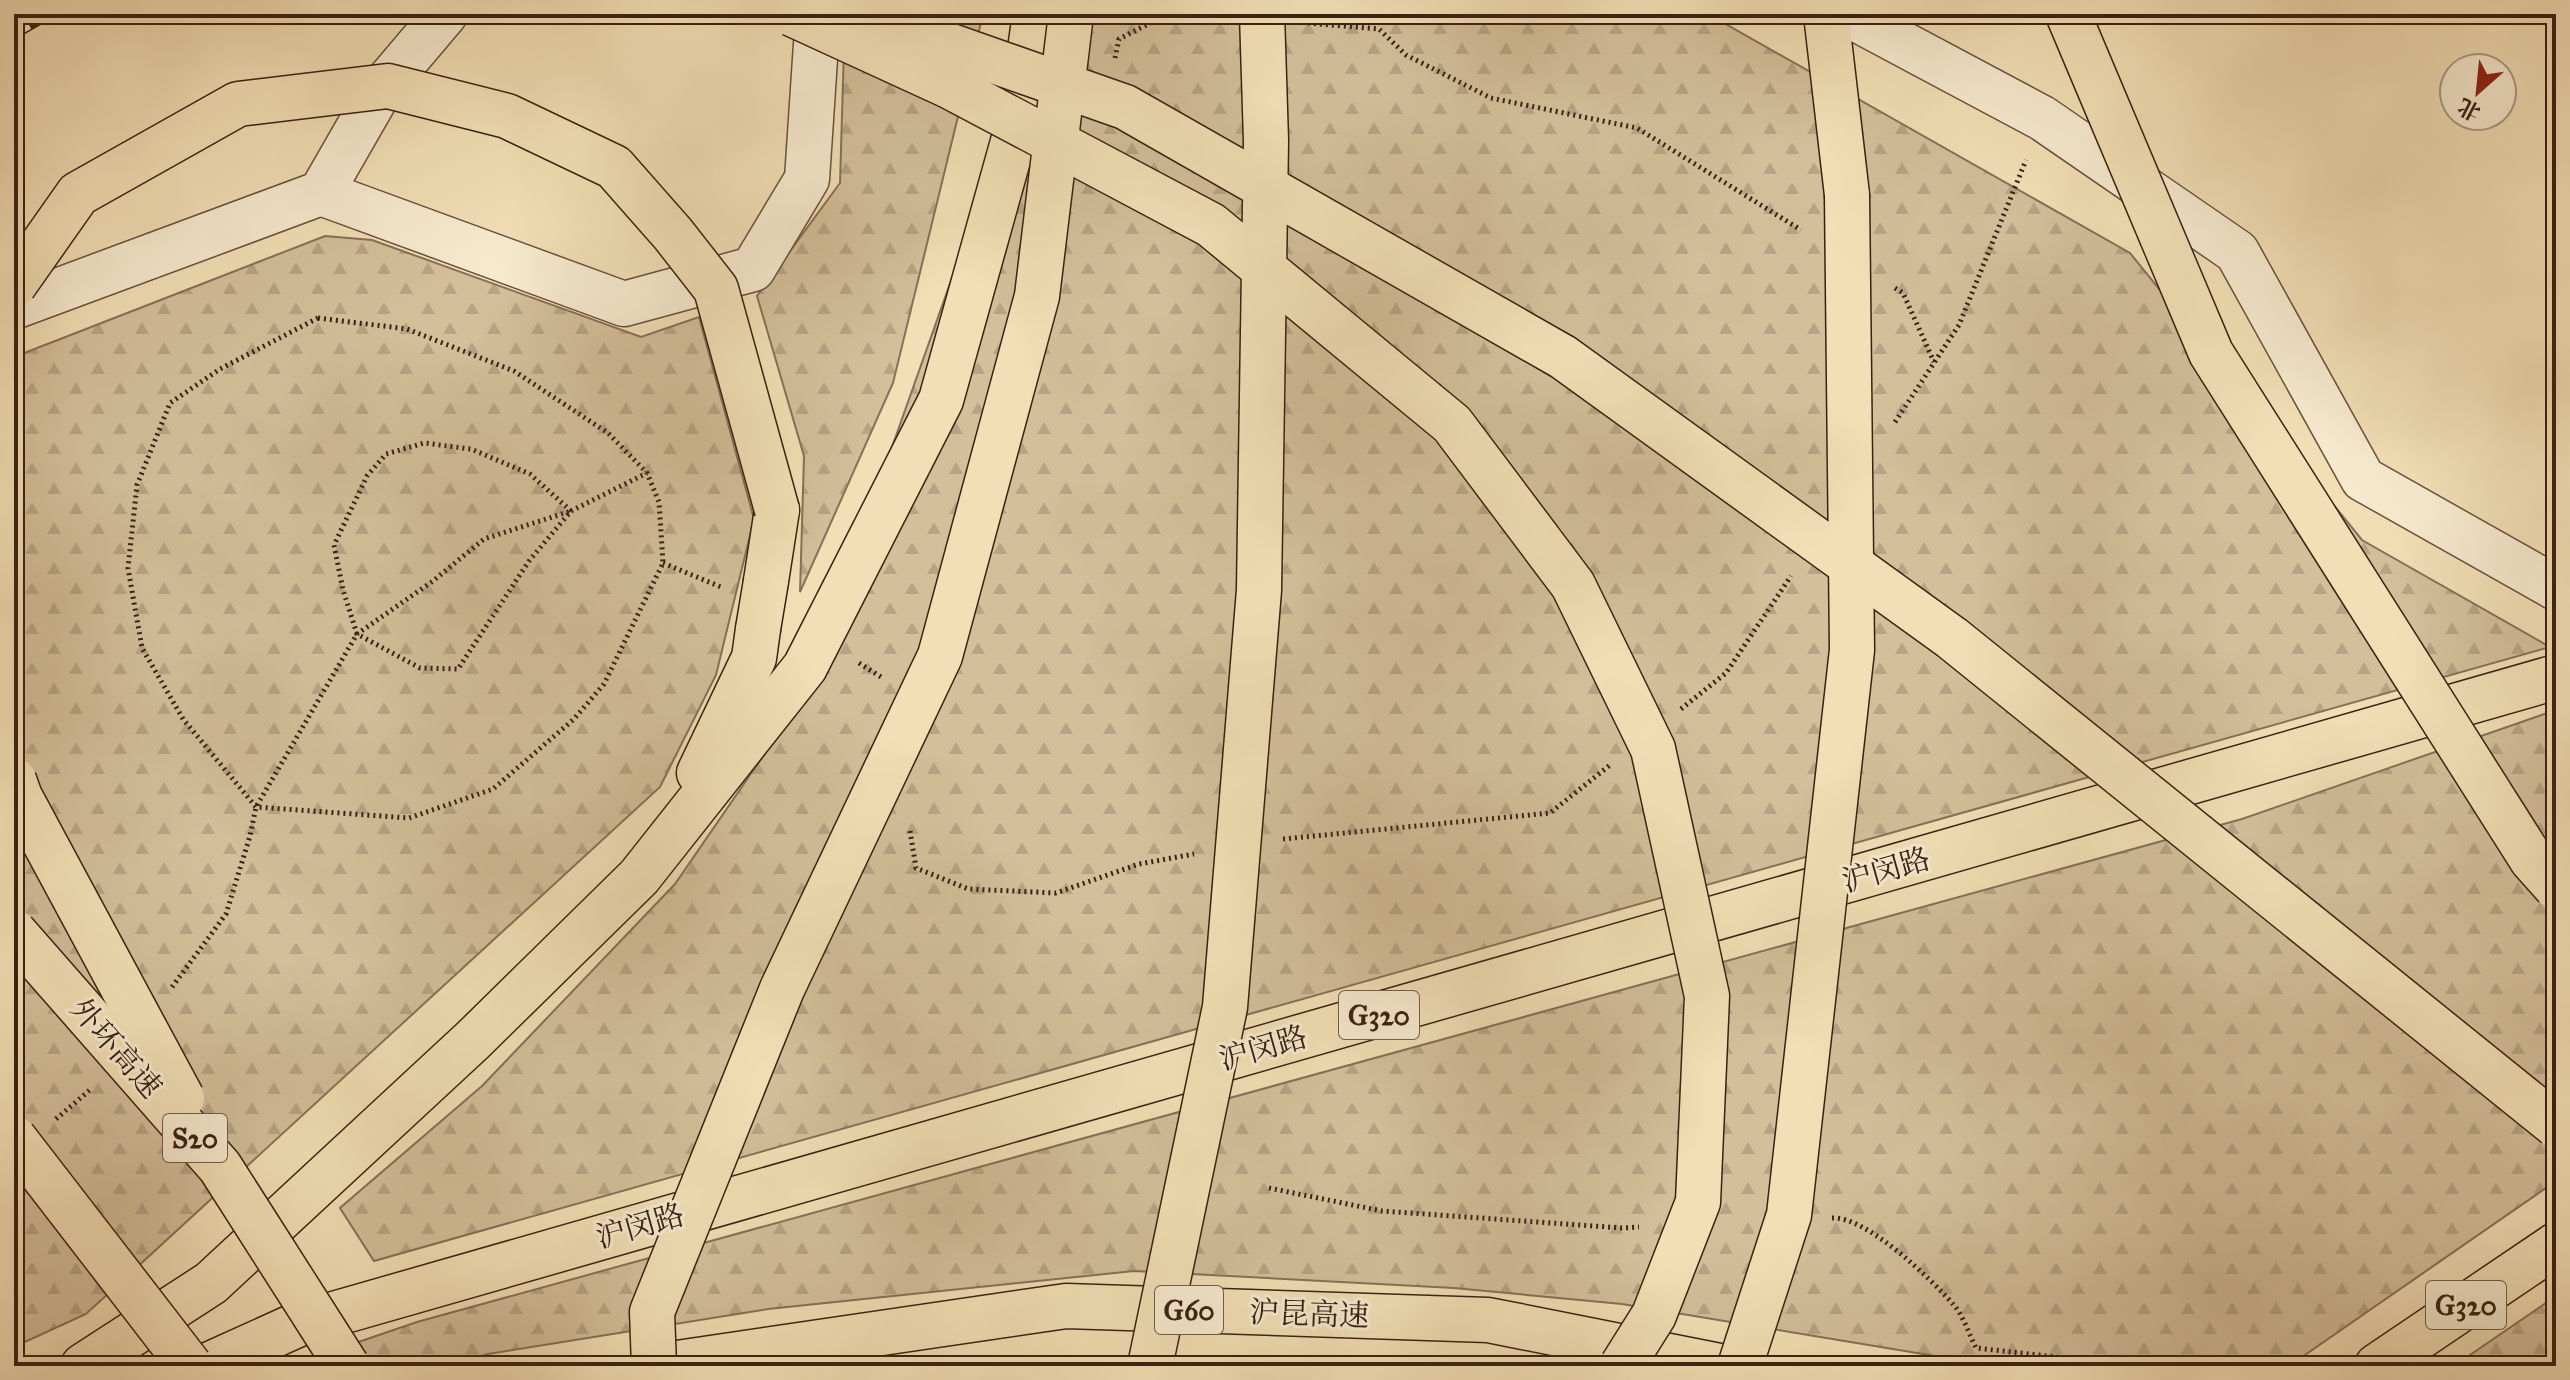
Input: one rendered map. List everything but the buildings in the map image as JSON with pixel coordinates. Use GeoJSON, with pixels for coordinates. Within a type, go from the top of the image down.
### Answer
{"type":"FeatureCollection","features":[{"type":"Feature","properties":{"kind":"highway"},"geometry":{"type":"LineString","coordinates":[[792,14],[951,87],[1211,225],[1452,424],[1573,585],[1653,749],[1707,996],[1698,1202],[1654,1315],[1622,1366]]}},
{"type":"Feature","properties":{"kind":"highway"},"geometry":{"type":"LineString","coordinates":[[860,14],[1125,107],[1563,357],[1952,638],[2556,1125]]}},
{"type":"Feature","properties":{"kind":"highway"},"geometry":{"type":"LineString","coordinates":[[83,1366],[211,1283],[473,1040],[639,877],[805,667],[941,400],[1021,113],[1035,14]]}},
{"type":"Feature","properties":{"kind":"highway"},"geometry":{"type":"LineString","coordinates":[[655,1366],[652,1312],[782,989],[940,656],[1037,296],[1071,14]]}},
{"type":"Feature","properties":{"kind":"highway"},"geometry":{"type":"LineString","coordinates":[[1740,1366],[1789,1215],[1852,650],[1847,195],[1826,14]]}},
{"type":"Feature","properties":{"kind":"highway"},"geometry":{"type":"LineString","coordinates":[[2068,14],[2211,353],[2532,860],[2556,887]]}},
{"type":"Feature","properties":{"kind":"highway"},"geometry":{"type":"LineString","coordinates":[[1150,1366],[1225,1007],[1259,590],[1266,141],[1282,18]]}},
{"type":"Feature","properties":{"kind":"highway"},"geometry":{"type":"LineString","coordinates":[[14,285],[78,194],[238,104],[388,86],[507,116],[614,167],[716,289],[777,510],[754,658],[692,787],[473,1040]]}},
{"type":"Feature","properties":{"kind":"highway","name":"沪闵路"},"geometry":{"type":"LineString","coordinates":[[206,1366],[299,1324],[2556,677]]}},
{"type":"Feature","properties":{"kind":"highway"},"geometry":{"type":"LineString","coordinates":[[14,780],[20,797],[220,1167]]}},
{"type":"Feature","properties":{"kind":"highway","name":"外环高速"},"geometry":{"type":"LineString","coordinates":[[14,932],[220,1167],[347,1366]]}},
{"type":"Feature","properties":{"kind":"highway"},"geometry":{"type":"LineString","coordinates":[[14,1138],[190,1366]]}},
{"type":"Feature","properties":{"kind":"highway","name":"G320"},"geometry":{"type":"LineString","coordinates":[[2377,1366],[2556,1245]]}},
{"type":"Feature","properties":{"kind":"highway","name":"沪昆高速"},"geometry":{"type":"LineString","coordinates":[[655,1366],[1066,1306],[1488,1320],[1720,1366]]}},
{"type":"Feature","properties":{"kind":"street"},"geometry":{"type":"LineString","coordinates":[[14,307],[321,193],[379,92],[445,14]]}},
{"type":"Feature","properties":{"kind":"street"},"geometry":{"type":"LineString","coordinates":[[321,193],[624,304],[753,269],[807,179],[818,14]]}},
{"type":"Feature","properties":{"kind":"street"},"geometry":{"type":"LineString","coordinates":[[1847,14],[2042,118],[2237,252],[2363,479],[2556,588]]}},
{"type":"Feature","properties":{"kind":"path"},"geometry":{"type":"LineString","coordinates":[[1282,18],[1379,29],[1406,55],[1491,98],[1637,128],[1810,235]]}},
{"type":"Feature","properties":{"kind":"path"},"geometry":{"type":"LineString","coordinates":[[1891,428],[1959,325],[2042,118]]}},
{"type":"Feature","properties":{"kind":"path"},"geometry":{"type":"LineString","coordinates":[[1890,285],[1903,293],[1935,363]]}},
{"type":"Feature","properties":{"kind":"path"},"geometry":{"type":"LineString","coordinates":[[318,318],[407,329],[514,371],[608,433],[647,473],[659,502],[663,563],[611,671],[574,719],[493,789],[409,818],[256,807],[183,719],[142,648],[128,568],[137,485],[170,403],[220,369],[318,318]]}},
{"type":"Feature","properties":{"kind":"path"},"geometry":{"type":"LineString","coordinates":[[424,443],[471,449],[530,474],[571,511],[529,561],[458,669],[420,668],[357,634],[343,590],[334,545],[367,476],[386,454],[424,443]]}},
{"type":"Feature","properties":{"kind":"path"},"geometry":{"type":"LineString","coordinates":[[256,807],[357,634],[433,581],[484,539],[571,511],[647,473]]}},
{"type":"Feature","properties":{"kind":"path"},"geometry":{"type":"LineString","coordinates":[[1679,710],[1726,673],[1795,570]]}},
{"type":"Feature","properties":{"kind":"path"},"geometry":{"type":"LineString","coordinates":[[846,656],[883,678]]}},
{"type":"Feature","properties":{"kind":"path"},"geometry":{"type":"LineString","coordinates":[[1276,839],[1550,813],[1620,757]]}},
{"type":"Feature","properties":{"kind":"path"},"geometry":{"type":"LineString","coordinates":[[908,822],[916,868],[968,889],[1056,893],[1139,864],[1200,853]]}},
{"type":"Feature","properties":{"kind":"green space"},"geometry":{"type":"Polygon","coordinates":[[[845,14],[983,14],[893,383],[800,592],[804,456],[757,296],[840,183],[845,14]]]}},
{"type":"Feature","properties":{"kind":"green space"},"geometry":{"type":"Polygon","coordinates":[[[1014,14],[1708,14],[2130,253],[2362,540],[2550,647],[374,1261],[340,1208],[482,1086],[675,884],[803,698],[997,151],[1014,14]]]}},
{"type":"Feature","properties":{"kind":"green space"},"geometry":{"type":"Polygon","coordinates":[[[325,236],[372,240],[641,337],[699,317],[754,519],[716,675],[660,787],[86,1314],[14,1347],[14,357],[325,236]]]}},
{"type":"Feature","properties":{"kind":"green space"},"geometry":{"type":"Polygon","coordinates":[[[2556,710],[2556,1181],[2289,1366],[1980,1366],[1622,1304],[1454,1288],[1134,1271],[768,1309],[488,1354],[449,1366],[288,1366],[417,1322],[2242,819],[2556,710]]]}},
{"type":"Feature","properties":{"kind":"green space"},"geometry":{"type":"Polygon","coordinates":[[[2556,1296],[2556,1366],[2454,1366],[2556,1296]]]}},
{"type":"Feature","properties":{"kind":"railway"},"geometry":{"type":"LineString","coordinates":[[14,35],[51,14]]}}]}
